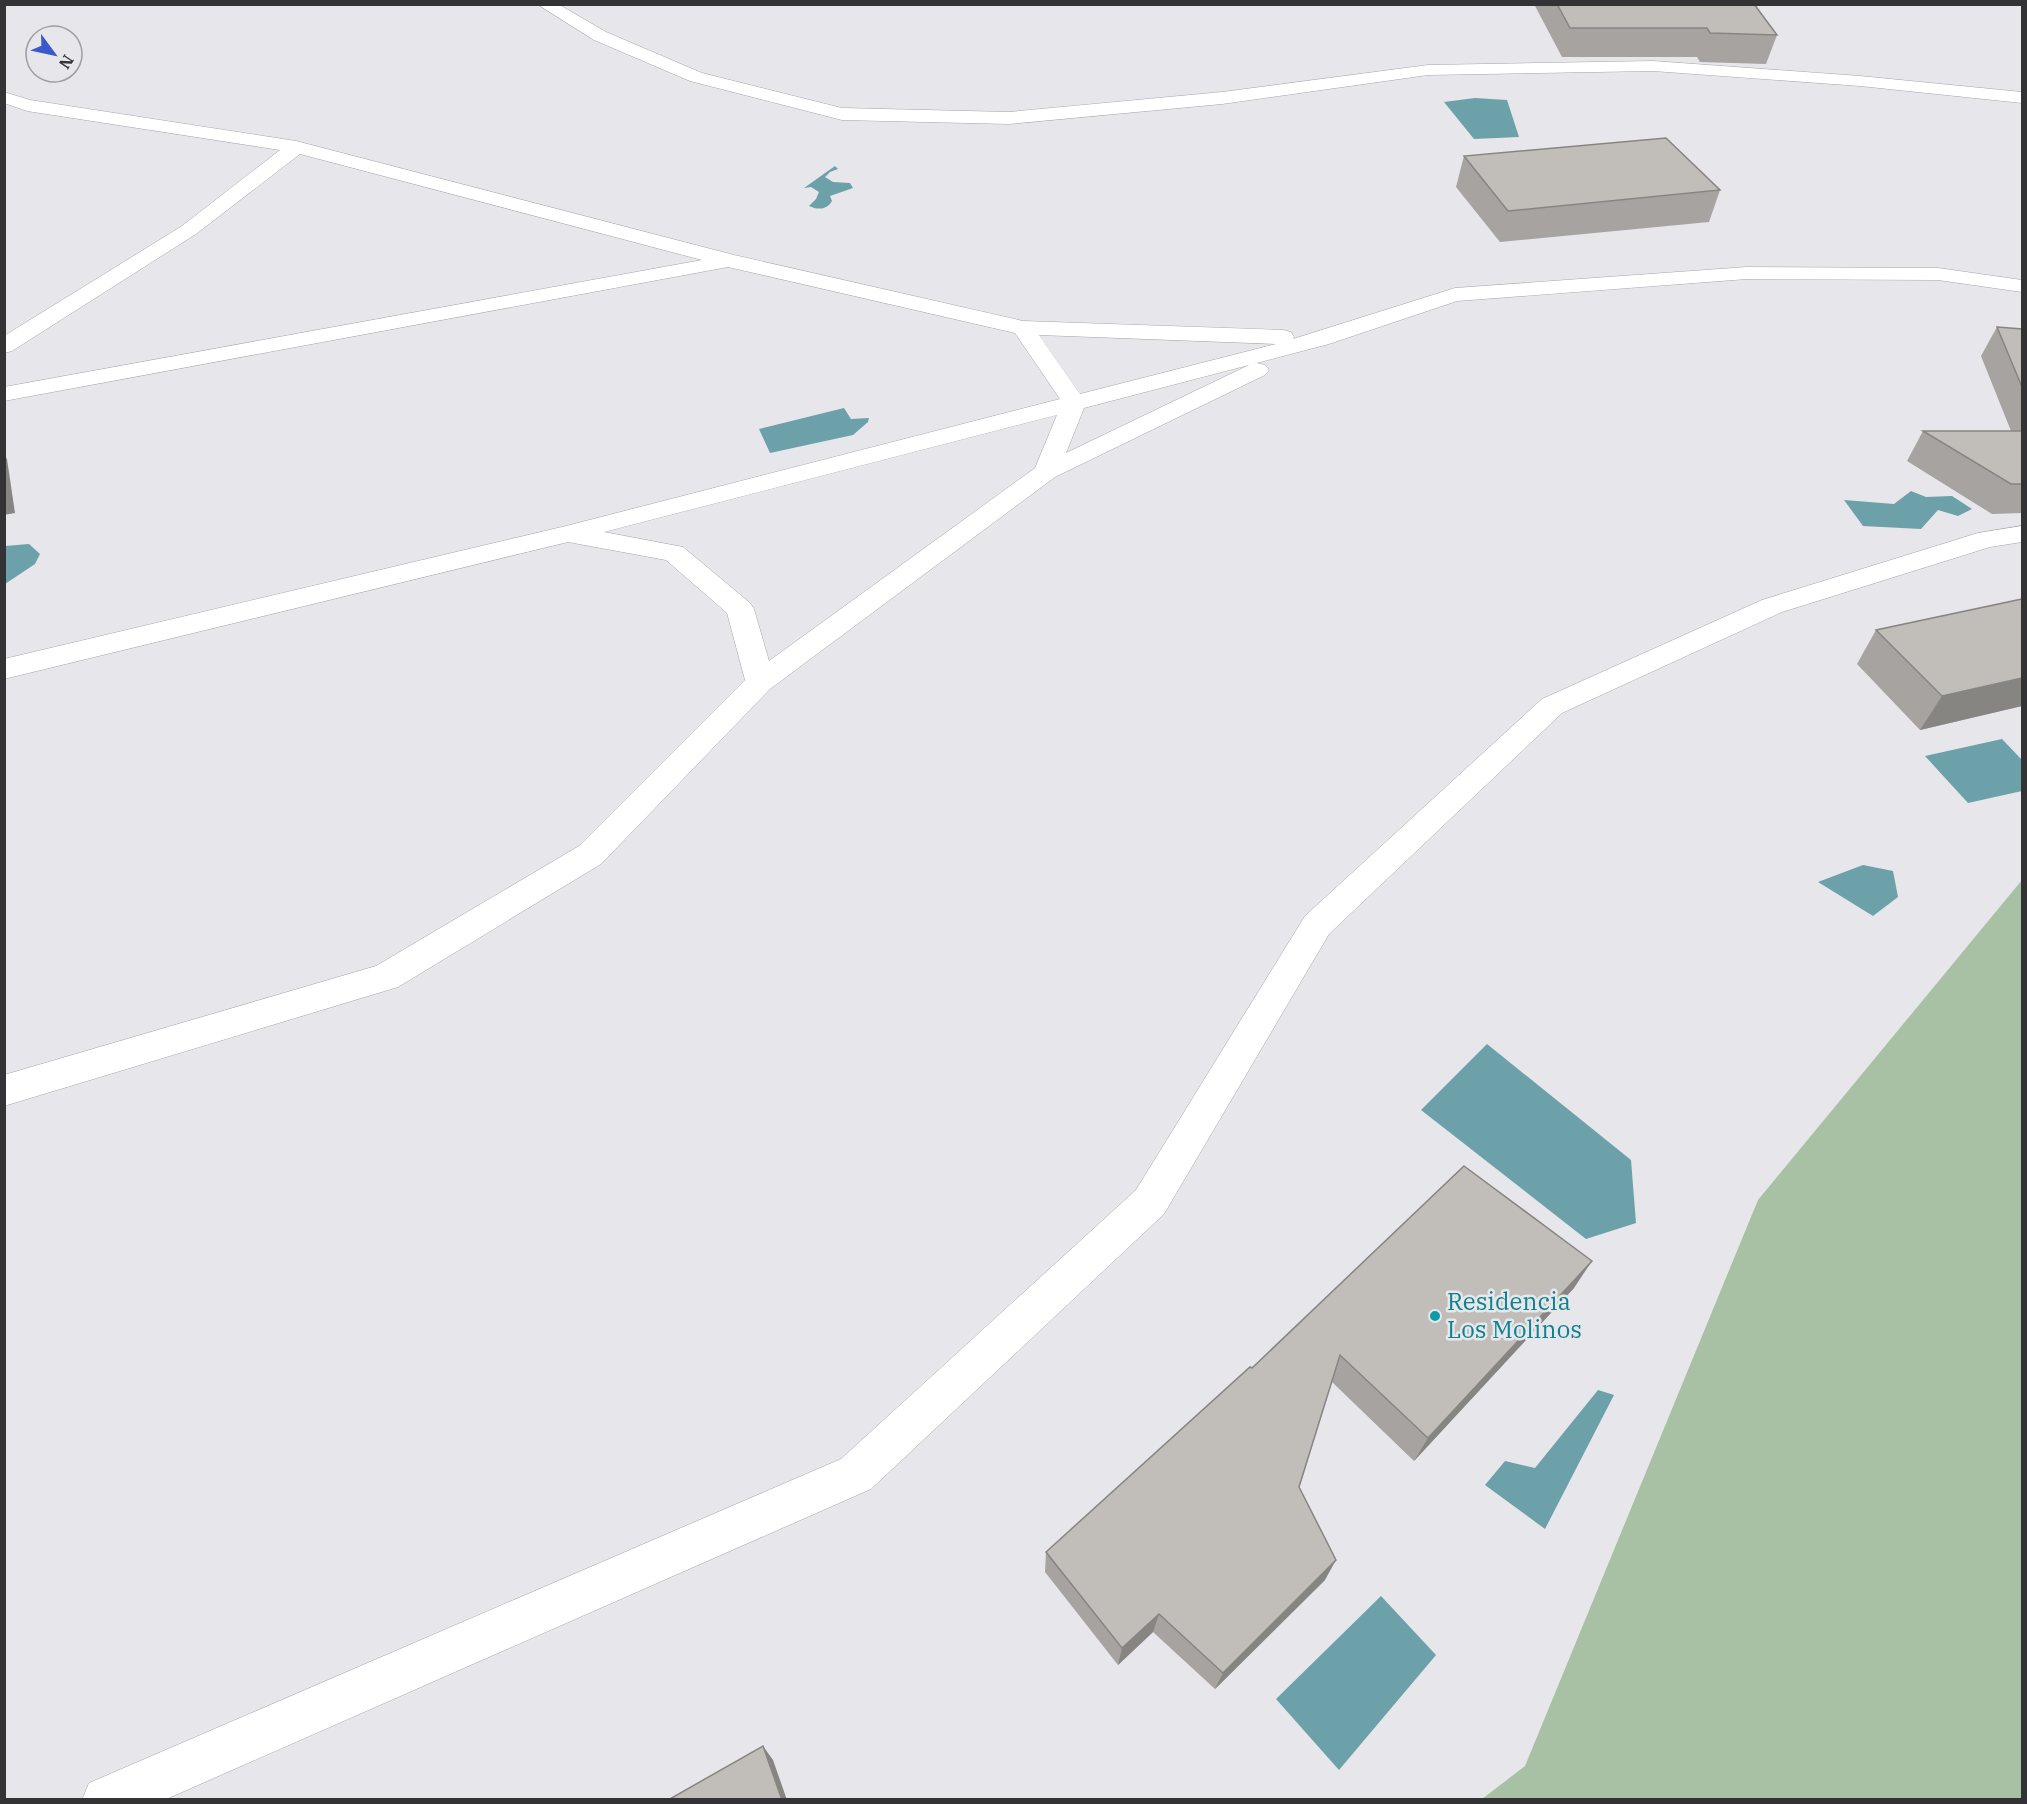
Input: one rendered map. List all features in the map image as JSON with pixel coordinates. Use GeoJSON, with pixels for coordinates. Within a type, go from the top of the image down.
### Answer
{"type":"FeatureCollection","features":[{"type":"Feature","properties":{"kind":"street"},"geometry":{"type":"LineString","coordinates":[[545,4],[600,36],[696,77],[842,114],[1008,118],[1222,98],[1428,70],[1641,66],[1860,81],[2022,98]]}},
{"type":"Feature","properties":{"kind":"street"},"geometry":{"type":"LineString","coordinates":[[4,97],[27,105],[296,147],[731,261],[1023,328],[1321,339]]}},
{"type":"Feature","properties":{"kind":"street"},"geometry":{"type":"LineString","coordinates":[[4,346],[189,230],[259,178],[296,147]]}},
{"type":"Feature","properties":{"kind":"street"},"geometry":{"type":"LineString","coordinates":[[4,394],[731,261]]}},
{"type":"Feature","properties":{"kind":"street"},"geometry":{"type":"LineString","coordinates":[[4,669],[566,534],[1321,339],[1455,295],[1747,273],[1938,274],[2022,286]]}},
{"type":"Feature","properties":{"kind":"street"},"geometry":{"type":"LineString","coordinates":[[1023,328],[1074,402]]}},
{"type":"Feature","properties":{"kind":"street"},"geometry":{"type":"LineString","coordinates":[[4,1091],[386,977],[590,855],[760,682],[1046,472],[1321,339]]}},
{"type":"Feature","properties":{"kind":"street"},"geometry":{"type":"LineString","coordinates":[[1046,472],[1074,402]]}},
{"type":"Feature","properties":{"kind":"street"},"geometry":{"type":"LineString","coordinates":[[566,534],[674,553],[740,609],[760,682]]}},
{"type":"Feature","properties":{"kind":"street"},"geometry":{"type":"LineString","coordinates":[[106,1800],[333,1699],[856,1473],[1150,1202],[1317,925],[1552,706],[1772,606],[1987,539],[2022,534]]}},
{"type":"Feature","properties":{"kind":"green space"},"geometry":{"type":"Polygon","coordinates":[[[2022,880],[2022,1799],[1482,1799],[1525,1766],[1758,1200],[2022,880]]]}},
{"type":"Feature","properties":{"kind":"water"},"geometry":{"type":"Polygon","coordinates":[[[1475,98],[1507,100],[1519,137],[1474,139],[1444,102],[1475,98]]]}},
{"type":"Feature","properties":{"kind":"water"},"geometry":{"type":"Polygon","coordinates":[[[835,166],[838,169],[825,177],[833,182],[850,183],[853,188],[830,196],[832,201],[825,208],[809,206],[819,192],[811,187],[804,188],[835,166]]]}},
{"type":"Feature","properties":{"kind":"water"},"geometry":{"type":"Polygon","coordinates":[[[844,408],[851,419],[869,418],[868,422],[853,435],[770,453],[759,429],[844,408]]]}},
{"type":"Feature","properties":{"kind":"water"},"geometry":{"type":"Polygon","coordinates":[[[1911,491],[1926,497],[1952,496],[1972,509],[1958,516],[1938,510],[1921,529],[1863,526],[1844,500],[1894,504],[1911,491]]]}},
{"type":"Feature","properties":{"kind":"water"},"geometry":{"type":"Polygon","coordinates":[[[29,544],[40,554],[35,564],[5,584],[5,546],[29,544]]]}},
{"type":"Feature","properties":{"kind":"water"},"geometry":{"type":"Polygon","coordinates":[[[2002,739],[2022,760],[2022,791],[1968,803],[1925,756],[2002,739]]]}},
{"type":"Feature","properties":{"kind":"water"},"geometry":{"type":"Polygon","coordinates":[[[1863,865],[1893,871],[1898,897],[1873,916],[1818,882],[1863,865]]]}},
{"type":"Feature","properties":{"kind":"water"},"geometry":{"type":"Polygon","coordinates":[[[1487,1044],[1631,1160],[1636,1223],[1586,1239],[1421,1110],[1487,1044]]]}},
{"type":"Feature","properties":{"kind":"water"},"geometry":{"type":"Polygon","coordinates":[[[1598,1390],[1614,1395],[1545,1529],[1485,1485],[1505,1461],[1535,1468],[1598,1390]]]}},
{"type":"Feature","properties":{"kind":"water"},"geometry":{"type":"Polygon","coordinates":[[[1381,1596],[1436,1655],[1339,1770],[1276,1699],[1381,1596]]]}},
{"type":"Feature","properties":{"kind":"building"},"geometry":{"type":"Polygon","coordinates":[[[1557,4],[1754,4],[1777,35],[1710,33],[1707,28],[1570,28],[1557,4]]]}},
{"type":"Feature","properties":{"kind":"building"},"geometry":{"type":"Polygon","coordinates":[[[1666,138],[1720,190],[1508,211],[1464,156],[1666,138]]]}},
{"type":"Feature","properties":{"kind":"building"},"geometry":{"type":"Polygon","coordinates":[[[1997,327],[2022,329],[2022,387],[1997,327]]]}},
{"type":"Feature","properties":{"kind":"building"},"geometry":{"type":"Polygon","coordinates":[[[1923,431],[2022,431],[2022,484],[2011,484],[1923,431]]]}},
{"type":"Feature","properties":{"kind":"building"},"geometry":{"type":"Polygon","coordinates":[[[2022,599],[2022,678],[1942,696],[1876,630],[2022,599]]]}},
{"type":"Feature","properties":{"kind":"building"},"geometry":{"type":"Polygon","coordinates":[[[1464,1166],[1592,1261],[1428,1438],[1340,1355],[1299,1487],[1336,1560],[1223,1673],[1159,1614],[1122,1648],[1046,1552],[1250,1367],[1252,1368],[1464,1166]]]}},
{"type":"Feature","properties":{"kind":"building"},"geometry":{"type":"Polygon","coordinates":[[[763,1746],[782,1800],[668,1800],[763,1746]]]}},
{"type":"Feature","properties":{"kind":"place","name":"Residencia Los Molinos"},"geometry":{"type":"Point","coordinates":[1435,1316]}}]}
